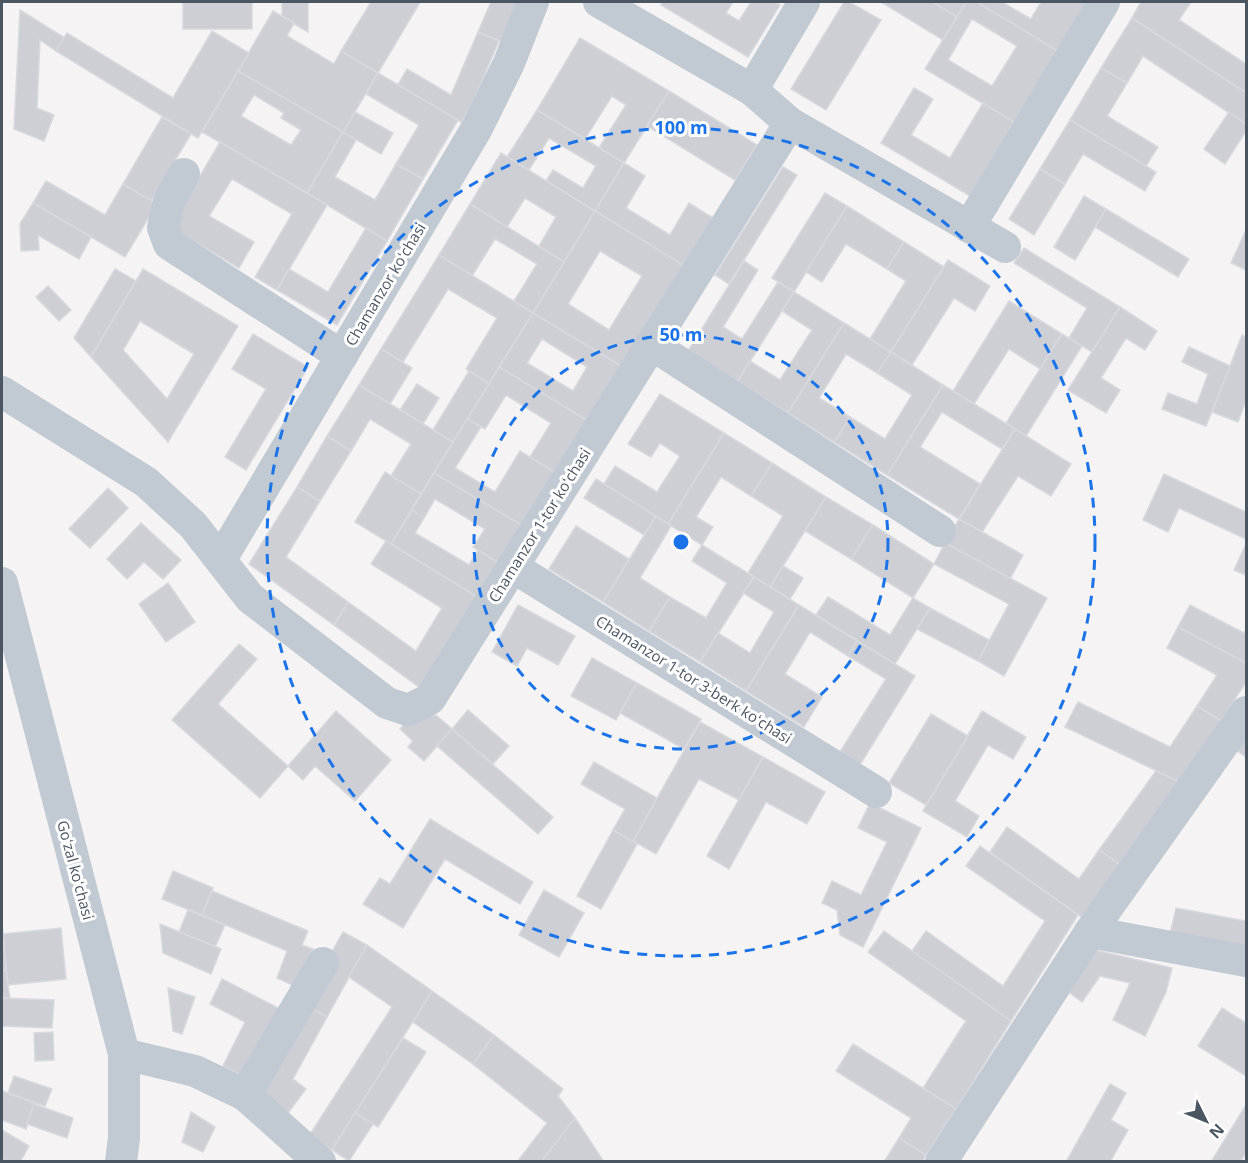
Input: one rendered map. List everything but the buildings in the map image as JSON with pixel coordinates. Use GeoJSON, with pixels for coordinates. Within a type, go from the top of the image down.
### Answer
{"type":"FeatureCollection","features":[{"type":"Feature","properties":{"kind":"street","name":"Chamanzor koʻchasi"},"geometry":{"type":"LineString","coordinates":[[221,559],[477,128],[509,63],[533,2]]}},
{"type":"Feature","properties":{"kind":"street"},"geometry":{"type":"LineString","coordinates":[[599,2],[752,90],[790,123],[1005,247]]}},
{"type":"Feature","properties":{"kind":"street"},"geometry":{"type":"LineString","coordinates":[[752,90],[804,2]]}},
{"type":"Feature","properties":{"kind":"street"},"geometry":{"type":"LineString","coordinates":[[969,227],[1104,2]]}},
{"type":"Feature","properties":{"kind":"street","name":"Chamanzor 1-tor koʻchasi"},"geometry":{"type":"LineString","coordinates":[[2,392],[146,482],[193,525],[250,598],[387,703],[408,710],[430,699],[790,123]]}},
{"type":"Feature","properties":{"kind":"street"},"geometry":{"type":"LineString","coordinates":[[184,174],[169,201],[163,228],[169,244],[342,356]]}},
{"type":"Feature","properties":{"kind":"street"},"geometry":{"type":"LineString","coordinates":[[651,344],[940,531]]}},
{"type":"Feature","properties":{"kind":"street","name":"Chamanzor 1-tor 3-berk koʻchasi"},"geometry":{"type":"LineString","coordinates":[[513,567],[876,792]]}},
{"type":"Feature","properties":{"kind":"street","name":"Goʻzal koʻchasi"},"geometry":{"type":"LineString","coordinates":[[2,583],[124,1054],[124,1138],[121,1161]]}},
{"type":"Feature","properties":{"kind":"street"},"geometry":{"type":"LineString","coordinates":[[941,1161],[1089,932],[1246,712]]}},
{"type":"Feature","properties":{"kind":"street"},"geometry":{"type":"LineString","coordinates":[[1089,932],[1246,961]]}},
{"type":"Feature","properties":{"kind":"street"},"geometry":{"type":"LineString","coordinates":[[245,1095],[323,963]]}},
{"type":"Feature","properties":{"kind":"street"},"geometry":{"type":"LineString","coordinates":[[124,1054],[195,1071],[245,1095],[320,1161]]}}]}
